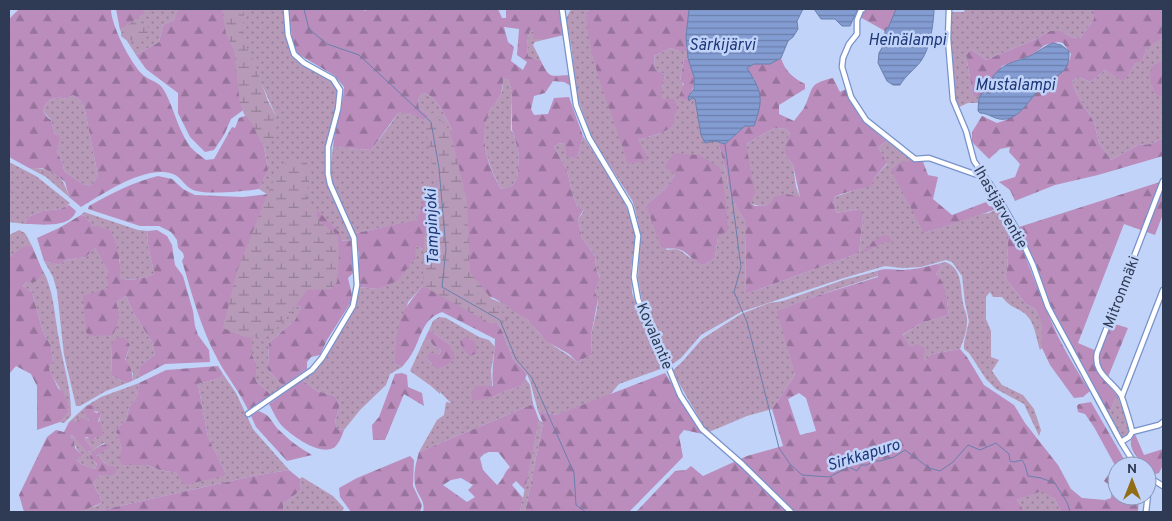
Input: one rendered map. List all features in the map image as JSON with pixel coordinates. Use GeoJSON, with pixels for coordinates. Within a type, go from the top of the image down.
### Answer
{"type":"FeatureCollection","features":[{"type":"Feature","properties":{"kind":"street"},"geometry":{"type":"LineString","coordinates":[[248,414],[300,379],[317,364],[353,306],[357,285],[354,238],[330,184],[328,174],[328,147],[338,109],[340,90],[334,79],[294,54],[288,35],[286,9]]}},
{"type":"Feature","properties":{"kind":"street","name":"Kovalantie"},"geometry":{"type":"LineString","coordinates":[[562,9],[576,105],[590,138],[630,206],[638,236],[634,277],[638,299],[650,330],[666,361],[680,395],[702,429],[742,464],[791,512]]}},
{"type":"Feature","properties":{"kind":"street"},"geometry":{"type":"LineString","coordinates":[[863,9],[857,20],[857,34],[846,50],[842,67],[851,97],[866,120],[915,159],[929,158],[984,177]]}},
{"type":"Feature","properties":{"kind":"street","name":"Ihastjärventie"},"geometry":{"type":"LineString","coordinates":[[949,9],[948,39],[953,100],[966,131],[974,161],[1016,228],[1033,265],[1048,307],[1130,456]]}},
{"type":"Feature","properties":{"kind":"street","name":"Mitronmäki"},"geometry":{"type":"LineString","coordinates":[[1122,396],[1099,370],[1095,362],[1163,182]]}},
{"type":"Feature","properties":{"kind":"street"},"geometry":{"type":"LineString","coordinates":[[1132,432],[1122,396],[1163,290]]}},
{"type":"Feature","properties":{"kind":"street"},"geometry":{"type":"LineString","coordinates":[[1121,442],[1129,437],[1132,432],[1159,425],[1163,422]]}},
{"type":"Feature","properties":{"kind":"green space"},"geometry":{"type":"Polygon","coordinates":[[[19,9],[111,9],[114,24],[132,61],[142,74],[163,88],[185,139],[206,160],[214,159],[232,127],[235,128],[239,118],[268,107],[276,116],[261,142],[263,142],[268,169],[259,189],[224,192],[197,191],[191,189],[173,174],[162,172],[150,173],[125,182],[81,207],[69,197],[65,182],[54,173],[42,168],[29,168],[9,157],[9,19],[19,9]],[[73,95],[67,99],[55,98],[46,103],[43,111],[51,120],[55,134],[59,136],[60,141],[57,152],[64,171],[83,184],[90,186],[98,176],[82,102],[73,95]]]}},
{"type":"Feature","properties":{"kind":"green space"},"geometry":{"type":"Polygon","coordinates":[[[116,9],[143,9],[145,13],[120,30],[116,9]]]}},
{"type":"Feature","properties":{"kind":"green space"},"geometry":{"type":"Polygon","coordinates":[[[143,9],[180,10],[174,20],[163,25],[159,42],[136,55],[120,30],[144,13],[143,9]]]}},
{"type":"Feature","properties":{"kind":"green space"},"geometry":{"type":"Polygon","coordinates":[[[179,9],[236,9],[253,103],[231,119],[224,135],[214,150],[205,152],[190,137],[178,113],[178,93],[146,69],[136,55],[159,42],[163,25],[174,20],[179,9]]]}},
{"type":"Feature","properties":{"kind":"green space"},"geometry":{"type":"Polygon","coordinates":[[[222,9],[242,9],[244,15],[241,38],[251,55],[268,101],[276,116],[277,126],[274,140],[261,142],[251,122],[244,114],[240,103],[234,51],[226,34],[222,9]]]}},
{"type":"Feature","properties":{"kind":"green space"},"geometry":{"type":"Polygon","coordinates":[[[236,9],[284,9],[287,40],[293,56],[298,62],[333,81],[337,87],[340,95],[328,146],[327,173],[333,198],[349,230],[352,241],[339,240],[315,230],[259,189],[268,168],[263,142],[276,116],[241,38],[236,9]]]}},
{"type":"Feature","properties":{"kind":"green space"},"geometry":{"type":"Polygon","coordinates":[[[288,9],[361,9],[366,11],[365,9],[498,9],[502,18],[506,18],[506,9],[559,9],[564,35],[543,40],[534,39],[533,31],[530,30],[527,43],[528,56],[541,61],[547,72],[552,76],[570,75],[571,86],[564,82],[553,81],[545,93],[534,96],[531,109],[534,115],[548,114],[554,98],[569,97],[583,136],[577,158],[566,156],[565,144],[559,143],[554,147],[567,170],[578,208],[584,209],[578,219],[582,238],[595,256],[596,269],[600,278],[595,292],[598,299],[591,335],[592,355],[577,362],[569,354],[546,341],[528,320],[494,298],[480,295],[502,331],[513,359],[527,374],[522,386],[493,397],[473,401],[471,393],[476,386],[493,386],[492,374],[495,339],[442,312],[427,323],[413,352],[402,367],[395,364],[398,330],[403,313],[423,286],[423,249],[416,246],[415,259],[397,281],[378,289],[359,287],[359,254],[355,233],[416,221],[421,206],[427,197],[434,197],[435,193],[437,146],[434,136],[428,124],[418,116],[398,113],[371,150],[333,147],[344,87],[335,76],[298,54],[293,44],[288,9]],[[504,27],[508,42],[514,47],[511,61],[523,70],[527,62],[517,55],[519,29],[504,27]],[[504,78],[501,94],[490,110],[486,120],[485,140],[488,160],[501,189],[512,186],[517,179],[519,155],[512,130],[512,93],[508,78],[504,78]],[[423,93],[418,98],[419,108],[435,120],[440,132],[452,129],[440,107],[432,98],[423,93]]]}},
{"type":"Feature","properties":{"kind":"green space"},"geometry":{"type":"Polygon","coordinates":[[[571,9],[591,9],[586,12],[609,107],[620,137],[638,140],[661,133],[662,88],[665,75],[655,69],[654,56],[671,48],[687,51],[688,58],[684,59],[680,80],[692,98],[695,98],[701,135],[718,142],[727,175],[729,191],[745,221],[746,294],[859,253],[863,218],[859,209],[836,213],[834,197],[871,185],[875,177],[887,164],[878,147],[887,141],[915,160],[924,233],[997,209],[1003,212],[1014,230],[1009,231],[1005,278],[1026,304],[1035,309],[1042,322],[1042,348],[1040,350],[1033,325],[1028,316],[1010,305],[1002,297],[993,297],[990,292],[986,297],[986,319],[991,331],[991,357],[999,360],[992,371],[1002,385],[1023,395],[1034,409],[1041,430],[1039,436],[1024,404],[996,389],[986,379],[969,353],[964,349],[969,321],[962,276],[952,262],[946,260],[921,267],[902,268],[885,266],[741,312],[701,335],[681,358],[670,366],[652,332],[643,305],[638,279],[640,235],[633,202],[592,138],[576,94],[572,50],[566,19],[571,9]],[[675,175],[665,189],[646,205],[667,250],[680,250],[704,265],[715,258],[718,236],[675,175]]]}},
{"type":"Feature","properties":{"kind":"green space"},"geometry":{"type":"Polygon","coordinates":[[[591,9],[689,9],[686,37],[687,51],[671,48],[654,56],[655,69],[665,75],[662,99],[674,99],[677,107],[672,127],[661,133],[638,140],[648,160],[628,164],[602,89],[592,51],[586,12],[591,9]]]}},
{"type":"Feature","properties":{"kind":"green space"},"geometry":{"type":"Polygon","coordinates":[[[857,9],[896,9],[890,26],[885,31],[860,17],[857,9]]]}},
{"type":"Feature","properties":{"kind":"green space"},"geometry":{"type":"Polygon","coordinates":[[[965,9],[1094,9],[1094,19],[1080,38],[1071,37],[1061,31],[1050,31],[1036,39],[986,60],[971,49],[966,55],[973,96],[979,96],[978,103],[968,103],[959,107],[953,87],[950,46],[951,21],[952,12],[964,12],[965,9]]]}},
{"type":"Feature","properties":{"kind":"green space"},"geometry":{"type":"Polygon","coordinates":[[[1094,9],[1163,9],[1163,38],[1147,48],[1142,61],[1136,63],[1123,81],[1105,70],[1091,82],[1079,77],[1072,81],[1076,93],[1094,122],[1099,143],[1111,160],[1138,145],[1151,144],[1163,138],[1163,156],[1055,185],[1015,201],[1010,190],[999,182],[1015,177],[1020,164],[1009,152],[1010,147],[1000,149],[989,159],[972,142],[972,132],[982,116],[997,123],[1011,118],[1019,112],[1041,87],[1063,70],[1071,54],[1063,43],[1058,42],[1045,45],[1032,55],[1002,66],[989,94],[984,92],[979,96],[973,96],[966,55],[971,49],[986,60],[1036,39],[1050,31],[1061,31],[1071,37],[1080,38],[1094,19],[1094,9]]]}},
{"type":"Feature","properties":{"kind":"green space"},"geometry":{"type":"Polygon","coordinates":[[[135,22],[145,24],[150,30],[139,38],[126,40],[121,36],[122,30],[127,25],[135,22]]]}},
{"type":"Feature","properties":{"kind":"green space"},"geometry":{"type":"Polygon","coordinates":[[[530,29],[543,40],[535,42],[533,45],[541,61],[528,56],[527,43],[530,29]]]}},
{"type":"Feature","properties":{"kind":"green space"},"geometry":{"type":"Polygon","coordinates":[[[1162,38],[1163,138],[1151,144],[1138,145],[1111,160],[1099,143],[1094,122],[1076,93],[1072,81],[1079,77],[1091,82],[1105,70],[1123,80],[1136,63],[1142,60],[1147,48],[1162,38]]]}},
{"type":"Feature","properties":{"kind":"green space"},"geometry":{"type":"Polygon","coordinates":[[[688,58],[694,83],[688,97],[689,101],[679,97],[684,84],[680,81],[684,59],[688,58]]]}},
{"type":"Feature","properties":{"kind":"green space"},"geometry":{"type":"Polygon","coordinates":[[[781,58],[790,74],[805,84],[805,89],[779,105],[779,114],[794,121],[804,108],[812,88],[819,82],[833,78],[840,92],[846,89],[863,118],[887,141],[878,147],[887,163],[875,177],[871,186],[834,197],[836,213],[860,209],[863,218],[859,253],[746,294],[745,221],[729,191],[727,175],[718,142],[725,144],[745,126],[755,80],[746,69],[754,64],[770,64],[781,58]],[[774,128],[746,144],[755,194],[750,203],[755,206],[769,205],[774,197],[787,194],[800,197],[793,165],[785,154],[785,144],[790,133],[787,129],[774,128]]]}},
{"type":"Feature","properties":{"kind":"green space"},"geometry":{"type":"Polygon","coordinates":[[[1161,61],[1163,63],[1163,97],[1155,94],[1150,78],[1151,67],[1161,61]]]}},
{"type":"Feature","properties":{"kind":"green space"},"geometry":{"type":"Polygon","coordinates":[[[504,78],[508,78],[512,93],[511,130],[519,155],[517,179],[512,186],[501,189],[488,160],[484,130],[490,110],[501,94],[504,78]]]}},
{"type":"Feature","properties":{"kind":"green space"},"geometry":{"type":"Polygon","coordinates":[[[423,93],[436,102],[452,129],[440,132],[435,120],[419,108],[418,98],[423,93]]]}},
{"type":"Feature","properties":{"kind":"green space"},"geometry":{"type":"Polygon","coordinates":[[[73,95],[82,102],[85,110],[98,176],[90,186],[83,184],[64,171],[57,152],[60,141],[55,134],[51,120],[43,111],[46,103],[52,99],[67,99],[73,95]]]}},
{"type":"Feature","properties":{"kind":"green space"},"geometry":{"type":"Polygon","coordinates":[[[404,112],[419,115],[428,125],[437,188],[434,198],[421,206],[416,222],[401,223],[355,233],[332,182],[330,173],[333,147],[371,150],[398,113],[404,112]]]}},
{"type":"Feature","properties":{"kind":"green space"},"geometry":{"type":"Polygon","coordinates":[[[434,112],[450,131],[467,200],[470,272],[508,320],[491,324],[423,286],[424,238],[437,188],[424,119],[434,112]]]}},
{"type":"Feature","properties":{"kind":"green space"},"geometry":{"type":"Polygon","coordinates":[[[774,128],[787,129],[790,133],[785,144],[785,154],[793,165],[796,187],[800,197],[775,204],[756,205],[750,203],[746,144],[774,128]]]}},
{"type":"Feature","properties":{"kind":"green space"},"geometry":{"type":"Polygon","coordinates":[[[583,136],[622,196],[629,214],[635,236],[631,269],[632,293],[647,330],[666,367],[619,384],[609,396],[556,415],[538,411],[527,374],[513,359],[502,331],[480,295],[499,302],[519,313],[546,340],[577,362],[592,355],[591,335],[598,299],[595,292],[600,277],[596,269],[595,256],[582,238],[578,219],[584,209],[578,208],[567,170],[554,147],[559,143],[565,144],[577,158],[583,136]]]}},
{"type":"Feature","properties":{"kind":"green space"},"geometry":{"type":"Polygon","coordinates":[[[674,153],[700,155],[720,168],[726,200],[728,231],[718,236],[715,258],[704,265],[681,250],[661,247],[646,205],[665,189],[675,175],[665,166],[674,153]]]}},
{"type":"Feature","properties":{"kind":"green space"},"geometry":{"type":"Polygon","coordinates":[[[295,159],[306,162],[311,171],[306,196],[320,222],[338,236],[337,282],[331,289],[307,290],[284,321],[270,333],[262,337],[245,337],[223,328],[237,271],[271,185],[286,163],[295,159]]]}},
{"type":"Feature","properties":{"kind":"green space"},"geometry":{"type":"Polygon","coordinates":[[[922,159],[928,175],[938,177],[933,199],[952,215],[986,202],[989,206],[997,209],[924,233],[891,170],[901,162],[922,159]]]}},
{"type":"Feature","properties":{"kind":"green space"},"geometry":{"type":"Polygon","coordinates":[[[9,162],[36,176],[70,203],[61,209],[41,211],[28,217],[25,224],[9,222],[9,162]]]}},
{"type":"Feature","properties":{"kind":"green space"},"geometry":{"type":"Polygon","coordinates":[[[29,168],[44,169],[60,177],[69,197],[46,177],[29,168]]]}},
{"type":"Feature","properties":{"kind":"green space"},"geometry":{"type":"Polygon","coordinates":[[[158,176],[172,179],[183,189],[195,195],[243,197],[268,194],[314,229],[317,210],[339,232],[342,241],[352,241],[353,273],[348,278],[353,299],[327,340],[320,355],[311,357],[307,362],[307,369],[283,386],[268,370],[269,343],[295,320],[302,307],[295,306],[252,338],[252,355],[256,362],[256,381],[271,395],[248,410],[218,360],[207,336],[197,311],[182,261],[183,253],[178,248],[177,240],[171,232],[159,226],[140,226],[88,209],[89,206],[123,188],[158,176]]]}},
{"type":"Feature","properties":{"kind":"green space"},"geometry":{"type":"Polygon","coordinates":[[[1163,181],[1163,214],[1155,235],[1124,224],[1078,343],[1099,352],[1112,323],[1128,328],[1106,382],[1117,395],[1107,418],[1048,307],[1016,228],[1163,181]]]}},
{"type":"Feature","properties":{"kind":"green space"},"geometry":{"type":"Polygon","coordinates":[[[69,205],[76,211],[68,221],[46,225],[25,224],[28,217],[42,211],[60,209],[69,205]]]}},
{"type":"Feature","properties":{"kind":"green space"},"geometry":{"type":"Polygon","coordinates":[[[84,212],[138,230],[148,231],[148,247],[154,274],[133,280],[120,278],[120,260],[85,216],[81,215],[84,212]]]}},
{"type":"Feature","properties":{"kind":"green space"},"geometry":{"type":"Polygon","coordinates":[[[81,215],[85,216],[93,226],[110,230],[118,253],[120,278],[124,279],[137,279],[154,274],[148,247],[148,231],[157,230],[167,236],[172,245],[175,265],[183,276],[198,335],[209,350],[210,362],[165,364],[140,377],[140,366],[155,354],[152,342],[134,314],[126,296],[116,302],[118,319],[113,335],[89,336],[86,332],[83,296],[108,288],[108,272],[95,247],[86,257],[65,260],[59,265],[44,261],[37,238],[81,215]]]}},
{"type":"Feature","properties":{"kind":"green space"},"geometry":{"type":"Polygon","coordinates":[[[19,230],[25,233],[32,246],[22,248],[9,258],[9,235],[19,230]]]}},
{"type":"Feature","properties":{"kind":"green space"},"geometry":{"type":"Polygon","coordinates":[[[1014,230],[1056,332],[1090,391],[1083,397],[1074,398],[1050,365],[1042,348],[1042,322],[1035,309],[1026,304],[1005,278],[1009,231],[1014,230]]]}},
{"type":"Feature","properties":{"kind":"green space"},"geometry":{"type":"Polygon","coordinates":[[[884,235],[891,239],[893,243],[885,242],[863,253],[863,249],[868,248],[873,241],[884,235]]]}},
{"type":"Feature","properties":{"kind":"green space"},"geometry":{"type":"Polygon","coordinates":[[[32,246],[41,267],[41,276],[35,282],[26,282],[23,286],[32,292],[43,332],[51,346],[53,361],[49,369],[58,388],[63,392],[67,400],[69,412],[60,422],[37,430],[37,386],[31,374],[16,366],[9,374],[9,258],[22,247],[32,246]]]}},
{"type":"Feature","properties":{"kind":"green space"},"geometry":{"type":"Polygon","coordinates":[[[95,246],[108,272],[108,289],[119,310],[116,302],[126,296],[134,314],[152,342],[155,354],[140,366],[140,377],[132,381],[133,373],[125,361],[130,345],[111,344],[112,376],[127,383],[106,391],[80,406],[76,406],[64,355],[57,291],[53,277],[44,261],[59,265],[65,260],[86,257],[95,246]]]}},
{"type":"Feature","properties":{"kind":"green space"},"geometry":{"type":"Polygon","coordinates":[[[416,246],[423,249],[423,286],[408,302],[395,364],[402,367],[390,374],[386,385],[360,410],[344,430],[337,429],[335,421],[340,405],[335,396],[317,391],[302,380],[313,372],[354,307],[359,287],[378,289],[416,246]]]}},
{"type":"Feature","properties":{"kind":"green space"},"geometry":{"type":"Polygon","coordinates":[[[945,262],[955,269],[960,279],[967,317],[965,336],[960,349],[931,354],[925,362],[924,357],[911,348],[901,336],[921,323],[949,315],[944,287],[936,274],[941,267],[937,264],[945,262]]]}},
{"type":"Feature","properties":{"kind":"green space"},"geometry":{"type":"Polygon","coordinates":[[[937,264],[941,267],[936,274],[944,287],[949,315],[921,323],[902,335],[911,347],[917,344],[925,348],[925,361],[931,354],[960,349],[984,385],[1014,405],[1025,423],[1058,465],[1071,489],[1082,498],[1107,499],[1107,506],[1138,506],[1138,512],[1061,512],[1055,499],[1042,491],[1017,500],[1025,512],[636,512],[675,471],[686,470],[691,466],[703,476],[747,456],[783,446],[772,409],[795,375],[777,311],[813,297],[878,277],[877,271],[919,268],[937,264]],[[799,393],[788,399],[800,435],[816,431],[806,398],[799,393]]]}},
{"type":"Feature","properties":{"kind":"green space"},"geometry":{"type":"Polygon","coordinates":[[[41,267],[49,284],[69,387],[71,416],[64,423],[60,422],[69,412],[68,405],[49,369],[53,361],[51,346],[43,332],[32,292],[23,286],[26,282],[41,276],[41,267]]]}},
{"type":"Feature","properties":{"kind":"green space"},"geometry":{"type":"Polygon","coordinates":[[[877,271],[878,276],[813,297],[778,311],[795,375],[772,409],[747,416],[709,432],[672,371],[702,339],[741,314],[769,303],[783,301],[843,280],[877,271]]]}},
{"type":"Feature","properties":{"kind":"green space"},"geometry":{"type":"Polygon","coordinates":[[[295,306],[303,307],[295,320],[269,343],[268,370],[283,386],[271,395],[256,381],[256,362],[252,355],[252,338],[295,306]]]}},
{"type":"Feature","properties":{"kind":"green space"},"geometry":{"type":"Polygon","coordinates":[[[439,317],[446,318],[479,337],[489,340],[495,347],[491,371],[493,397],[522,386],[525,378],[530,385],[533,404],[419,452],[437,420],[444,415],[446,402],[451,403],[440,392],[440,394],[410,371],[426,336],[433,345],[441,350],[439,355],[426,358],[432,364],[449,344],[429,330],[433,321],[439,317]]]}},
{"type":"Feature","properties":{"kind":"green space"},"geometry":{"type":"Polygon","coordinates":[[[429,330],[449,344],[455,358],[447,365],[437,369],[426,358],[430,352],[439,355],[441,350],[433,345],[426,336],[429,330]]]}},
{"type":"Feature","properties":{"kind":"green space"},"geometry":{"type":"Polygon","coordinates":[[[118,337],[125,338],[130,345],[125,360],[131,370],[132,381],[127,383],[112,376],[111,344],[118,337]]]}},
{"type":"Feature","properties":{"kind":"green space"},"geometry":{"type":"Polygon","coordinates":[[[466,337],[475,342],[477,353],[470,356],[462,348],[460,341],[466,337]]]}},
{"type":"Feature","properties":{"kind":"green space"},"geometry":{"type":"Polygon","coordinates":[[[218,366],[223,374],[220,378],[198,384],[208,437],[225,472],[224,476],[184,485],[177,473],[147,465],[122,465],[119,457],[122,449],[116,432],[119,426],[126,421],[129,407],[137,397],[139,383],[166,370],[218,366]]]}},
{"type":"Feature","properties":{"kind":"green space"},"geometry":{"type":"Polygon","coordinates":[[[402,373],[407,375],[408,387],[422,393],[424,406],[404,394],[385,440],[373,440],[372,425],[379,417],[395,374],[402,373]]]}},
{"type":"Feature","properties":{"kind":"green space"},"geometry":{"type":"Polygon","coordinates":[[[665,373],[703,434],[684,430],[679,436],[683,457],[629,512],[525,512],[543,423],[538,411],[556,415],[665,373]]]}},
{"type":"Feature","properties":{"kind":"green space"},"geometry":{"type":"Polygon","coordinates":[[[223,374],[236,393],[253,429],[289,470],[253,476],[93,512],[69,512],[96,506],[102,502],[93,483],[100,475],[111,475],[107,465],[96,456],[109,447],[104,443],[91,454],[94,462],[97,464],[95,469],[81,464],[76,459],[76,457],[80,458],[80,453],[70,437],[71,435],[89,452],[91,451],[91,447],[84,438],[95,439],[102,412],[85,411],[89,422],[78,420],[69,422],[86,406],[101,397],[139,383],[137,397],[129,407],[126,421],[119,426],[116,432],[122,449],[122,465],[147,465],[177,473],[225,472],[208,437],[198,384],[220,378],[223,374]]]}},
{"type":"Feature","properties":{"kind":"green space"},"geometry":{"type":"Polygon","coordinates":[[[302,380],[317,391],[335,396],[340,405],[335,421],[337,429],[344,430],[335,447],[323,450],[301,440],[281,425],[269,404],[302,380]]]}},
{"type":"Feature","properties":{"kind":"green space"},"geometry":{"type":"Polygon","coordinates":[[[1117,395],[1132,432],[1121,442],[1107,418],[1117,395]]]}},
{"type":"Feature","properties":{"kind":"green space"},"geometry":{"type":"Polygon","coordinates":[[[1091,402],[1122,456],[1110,456],[1085,414],[1078,412],[1077,406],[1091,402]]]}},
{"type":"Feature","properties":{"kind":"green space"},"geometry":{"type":"Polygon","coordinates":[[[533,404],[539,420],[525,490],[516,481],[512,485],[523,498],[520,512],[423,512],[422,501],[414,481],[419,452],[533,404]],[[489,452],[480,458],[483,470],[497,485],[510,467],[498,452],[489,452]],[[461,478],[451,480],[443,485],[467,502],[475,497],[468,490],[473,485],[461,478]]]}},
{"type":"Feature","properties":{"kind":"green space"},"geometry":{"type":"Polygon","coordinates":[[[93,405],[95,407],[94,412],[97,413],[102,410],[98,421],[101,424],[103,434],[97,436],[92,442],[88,437],[84,438],[91,447],[91,451],[87,452],[73,436],[71,435],[70,437],[74,441],[75,448],[82,455],[80,458],[76,457],[76,459],[81,464],[95,469],[97,464],[90,458],[92,452],[100,446],[109,444],[110,447],[96,456],[109,466],[116,467],[116,472],[112,475],[100,475],[93,483],[102,502],[74,511],[54,513],[24,512],[19,495],[47,437],[56,430],[64,432],[69,422],[75,422],[81,418],[89,421],[84,411],[87,406],[93,405]]]}},
{"type":"Feature","properties":{"kind":"green space"},"geometry":{"type":"Polygon","coordinates":[[[258,411],[269,417],[277,428],[291,441],[312,455],[287,461],[256,427],[251,416],[258,411]]]}},
{"type":"Feature","properties":{"kind":"green space"},"geometry":{"type":"Polygon","coordinates":[[[539,420],[543,423],[525,512],[520,512],[539,420]]]}},
{"type":"Feature","properties":{"kind":"green space"},"geometry":{"type":"Polygon","coordinates":[[[1135,434],[1144,455],[1163,449],[1163,465],[1159,473],[1157,474],[1157,456],[1137,456],[1131,447],[1132,438],[1135,434]]]}},
{"type":"Feature","properties":{"kind":"green space"},"geometry":{"type":"Polygon","coordinates":[[[410,456],[414,460],[413,486],[422,505],[420,512],[351,512],[340,497],[339,488],[357,478],[410,456]]]}},
{"type":"Feature","properties":{"kind":"green space"},"geometry":{"type":"Polygon","coordinates":[[[289,470],[300,479],[301,490],[283,504],[284,512],[93,512],[253,476],[289,470]]]}},
{"type":"Feature","properties":{"kind":"green space"},"geometry":{"type":"Polygon","coordinates":[[[302,477],[333,496],[344,508],[342,512],[284,512],[283,504],[301,490],[300,479],[302,477]]]}},
{"type":"Feature","properties":{"kind":"green space"},"geometry":{"type":"Polygon","coordinates":[[[1042,490],[1055,499],[1061,512],[1025,512],[1017,500],[1042,490]]]}},
{"type":"Feature","properties":{"kind":"water","name":"Särkijärvi"},"geometry":{"type":"Polygon","coordinates":[[[689,9],[803,9],[797,21],[798,29],[788,41],[781,58],[770,64],[754,64],[747,68],[756,83],[760,95],[757,116],[754,126],[745,126],[725,144],[715,141],[705,143],[701,135],[695,99],[692,98],[689,101],[688,97],[694,89],[694,77],[688,58],[686,37],[689,9]]]}},
{"type":"Feature","properties":{"kind":"water"},"geometry":{"type":"Polygon","coordinates":[[[814,9],[857,9],[857,11],[850,26],[842,26],[835,19],[821,19],[814,9]]]}},
{"type":"Feature","properties":{"kind":"water","name":"Heinälampi"},"geometry":{"type":"Polygon","coordinates":[[[896,9],[934,9],[933,24],[927,50],[919,64],[900,85],[893,85],[887,81],[878,63],[879,53],[884,44],[885,31],[896,9]]]}},
{"type":"Feature","properties":{"kind":"water","name":"Mustalampi"},"geometry":{"type":"Polygon","coordinates":[[[1053,43],[1061,45],[1069,51],[1067,66],[1060,74],[1041,87],[1018,114],[1002,119],[978,111],[979,97],[984,92],[990,94],[993,76],[998,71],[1053,43]]]}},
{"type":"Feature","properties":{"kind":"waterway","name":"Tampinjoki"},"geometry":{"type":"LineString","coordinates":[[304,9],[309,29],[327,44],[359,55],[431,122],[439,168],[446,249],[442,287],[500,320],[516,359],[532,378],[574,473],[576,505],[586,512]]}},
{"type":"Feature","properties":{"kind":"waterway","name":"Sirkkapuro"},"geometry":{"type":"LineString","coordinates":[[725,144],[741,267],[734,292],[747,322],[779,448],[790,464],[802,475],[829,477],[849,467],[857,471],[861,465],[894,457],[905,450],[929,468],[940,471],[953,462],[968,445],[980,450],[996,443],[1009,454],[1010,461],[1022,460],[1028,476],[1055,483],[1066,500],[1070,512]]}}]}
